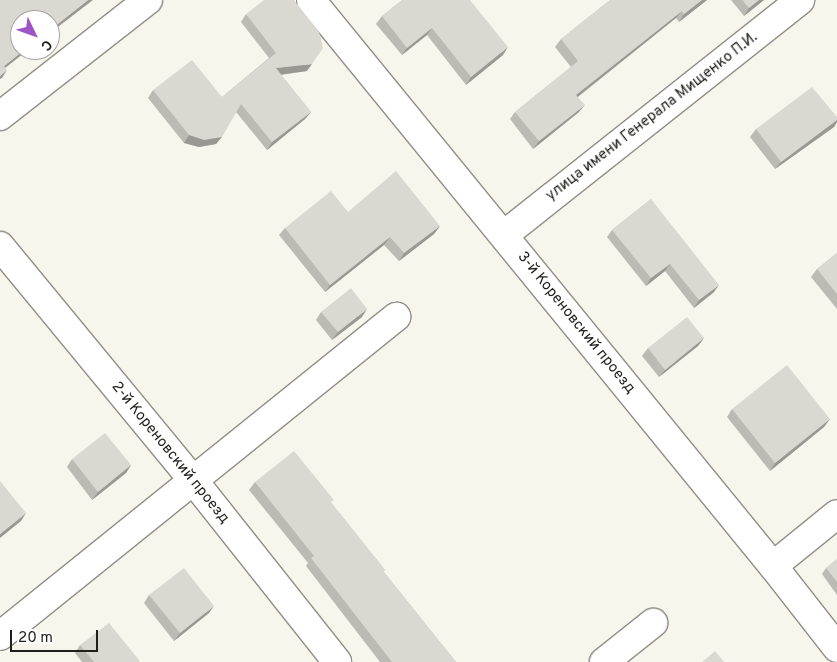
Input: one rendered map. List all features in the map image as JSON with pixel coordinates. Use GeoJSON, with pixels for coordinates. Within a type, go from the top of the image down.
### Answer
{"type":"FeatureCollection","features":[{"type":"Feature","properties":{"kind":"street"},"geometry":{"type":"LineString","coordinates":[[0,116],[148,0]]}},
{"type":"Feature","properties":{"kind":"street","name":"3-й Кореновский проезд"},"geometry":{"type":"LineString","coordinates":[[312,0],[774,566],[837,648]]}},
{"type":"Feature","properties":{"kind":"street","name":"улица имени Генерала Мищенко П.И."},"geometry":{"type":"LineString","coordinates":[[504,234],[800,0]]}},
{"type":"Feature","properties":{"kind":"street","name":"2-й Кореновский проезд"},"geometry":{"type":"LineString","coordinates":[[0,246],[193,480],[337,662]]}},
{"type":"Feature","properties":{"kind":"street"},"geometry":{"type":"LineString","coordinates":[[0,636],[396,317]]}},
{"type":"Feature","properties":{"kind":"street"},"geometry":{"type":"LineString","coordinates":[[774,566],[837,514]]}},
{"type":"Feature","properties":{"kind":"street"},"geometry":{"type":"LineString","coordinates":[[604,662],[653,623]]}},
{"type":"Feature","properties":{"kind":"building"},"geometry":{"type":"Polygon","coordinates":[[[0,0],[88,0],[60,22],[60,10],[10,10],[12,60],[4,66],[7,70],[0,76],[0,0]]]}},
{"type":"Feature","properties":{"kind":"building"},"geometry":{"type":"Polygon","coordinates":[[[264,0],[294,0],[319,32],[323,48],[312,64],[276,68],[311,112],[272,142],[241,104],[222,137],[204,140],[189,135],[153,90],[192,60],[222,97],[276,53],[246,14],[264,0]]]}},
{"type":"Feature","properties":{"kind":"building"},"geometry":{"type":"Polygon","coordinates":[[[402,0],[470,0],[508,47],[471,77],[432,28],[407,48],[382,16],[402,0]]]}},
{"type":"Feature","properties":{"kind":"building"},"geometry":{"type":"Polygon","coordinates":[[[610,0],[702,0],[684,14],[682,11],[576,95],[585,105],[539,141],[515,112],[578,61],[561,39],[610,0]]]}},
{"type":"Feature","properties":{"kind":"building"},"geometry":{"type":"Polygon","coordinates":[[[742,0],[759,0],[749,8],[742,0]]]}},
{"type":"Feature","properties":{"kind":"building"},"geometry":{"type":"Polygon","coordinates":[[[812,87],[837,117],[837,120],[781,162],[756,129],[812,87]]]}},
{"type":"Feature","properties":{"kind":"building"},"geometry":{"type":"Polygon","coordinates":[[[396,171],[440,226],[404,253],[390,237],[330,285],[285,228],[331,191],[348,212],[396,171]]]}},
{"type":"Feature","properties":{"kind":"building"},"geometry":{"type":"Polygon","coordinates":[[[651,199],[719,285],[699,300],[670,264],[651,278],[612,230],[651,199]]]}},
{"type":"Feature","properties":{"kind":"building"},"geometry":{"type":"Polygon","coordinates":[[[837,253],[837,294],[817,269],[837,253]]]}},
{"type":"Feature","properties":{"kind":"building"},"geometry":{"type":"Polygon","coordinates":[[[351,288],[367,309],[338,332],[321,312],[351,288]]]}},
{"type":"Feature","properties":{"kind":"building"},"geometry":{"type":"Polygon","coordinates":[[[687,317],[704,338],[665,370],[648,348],[687,317]]]}},
{"type":"Feature","properties":{"kind":"building"},"geometry":{"type":"Polygon","coordinates":[[[787,365],[830,419],[775,463],[732,409],[787,365]]]}},
{"type":"Feature","properties":{"kind":"building"},"geometry":{"type":"Polygon","coordinates":[[[105,433],[131,465],[98,492],[72,459],[105,433]]]}},
{"type":"Feature","properties":{"kind":"building"},"geometry":{"type":"Polygon","coordinates":[[[294,451],[334,500],[331,502],[385,570],[383,571],[456,662],[392,662],[311,558],[314,556],[255,482],[294,451]]]}},
{"type":"Feature","properties":{"kind":"building"},"geometry":{"type":"Polygon","coordinates":[[[0,481],[26,513],[0,534],[0,481]]]}},
{"type":"Feature","properties":{"kind":"building"},"geometry":{"type":"Polygon","coordinates":[[[837,559],[837,582],[826,568],[837,559]]]}},
{"type":"Feature","properties":{"kind":"building"},"geometry":{"type":"Polygon","coordinates":[[[184,568],[214,606],[180,633],[149,595],[184,568]]]}},
{"type":"Feature","properties":{"kind":"building"},"geometry":{"type":"Polygon","coordinates":[[[109,623],[139,660],[137,662],[94,662],[80,645],[109,623]]]}},
{"type":"Feature","properties":{"kind":"building"},"geometry":{"type":"Polygon","coordinates":[[[715,651],[724,662],[702,662],[715,651]]]}}]}
